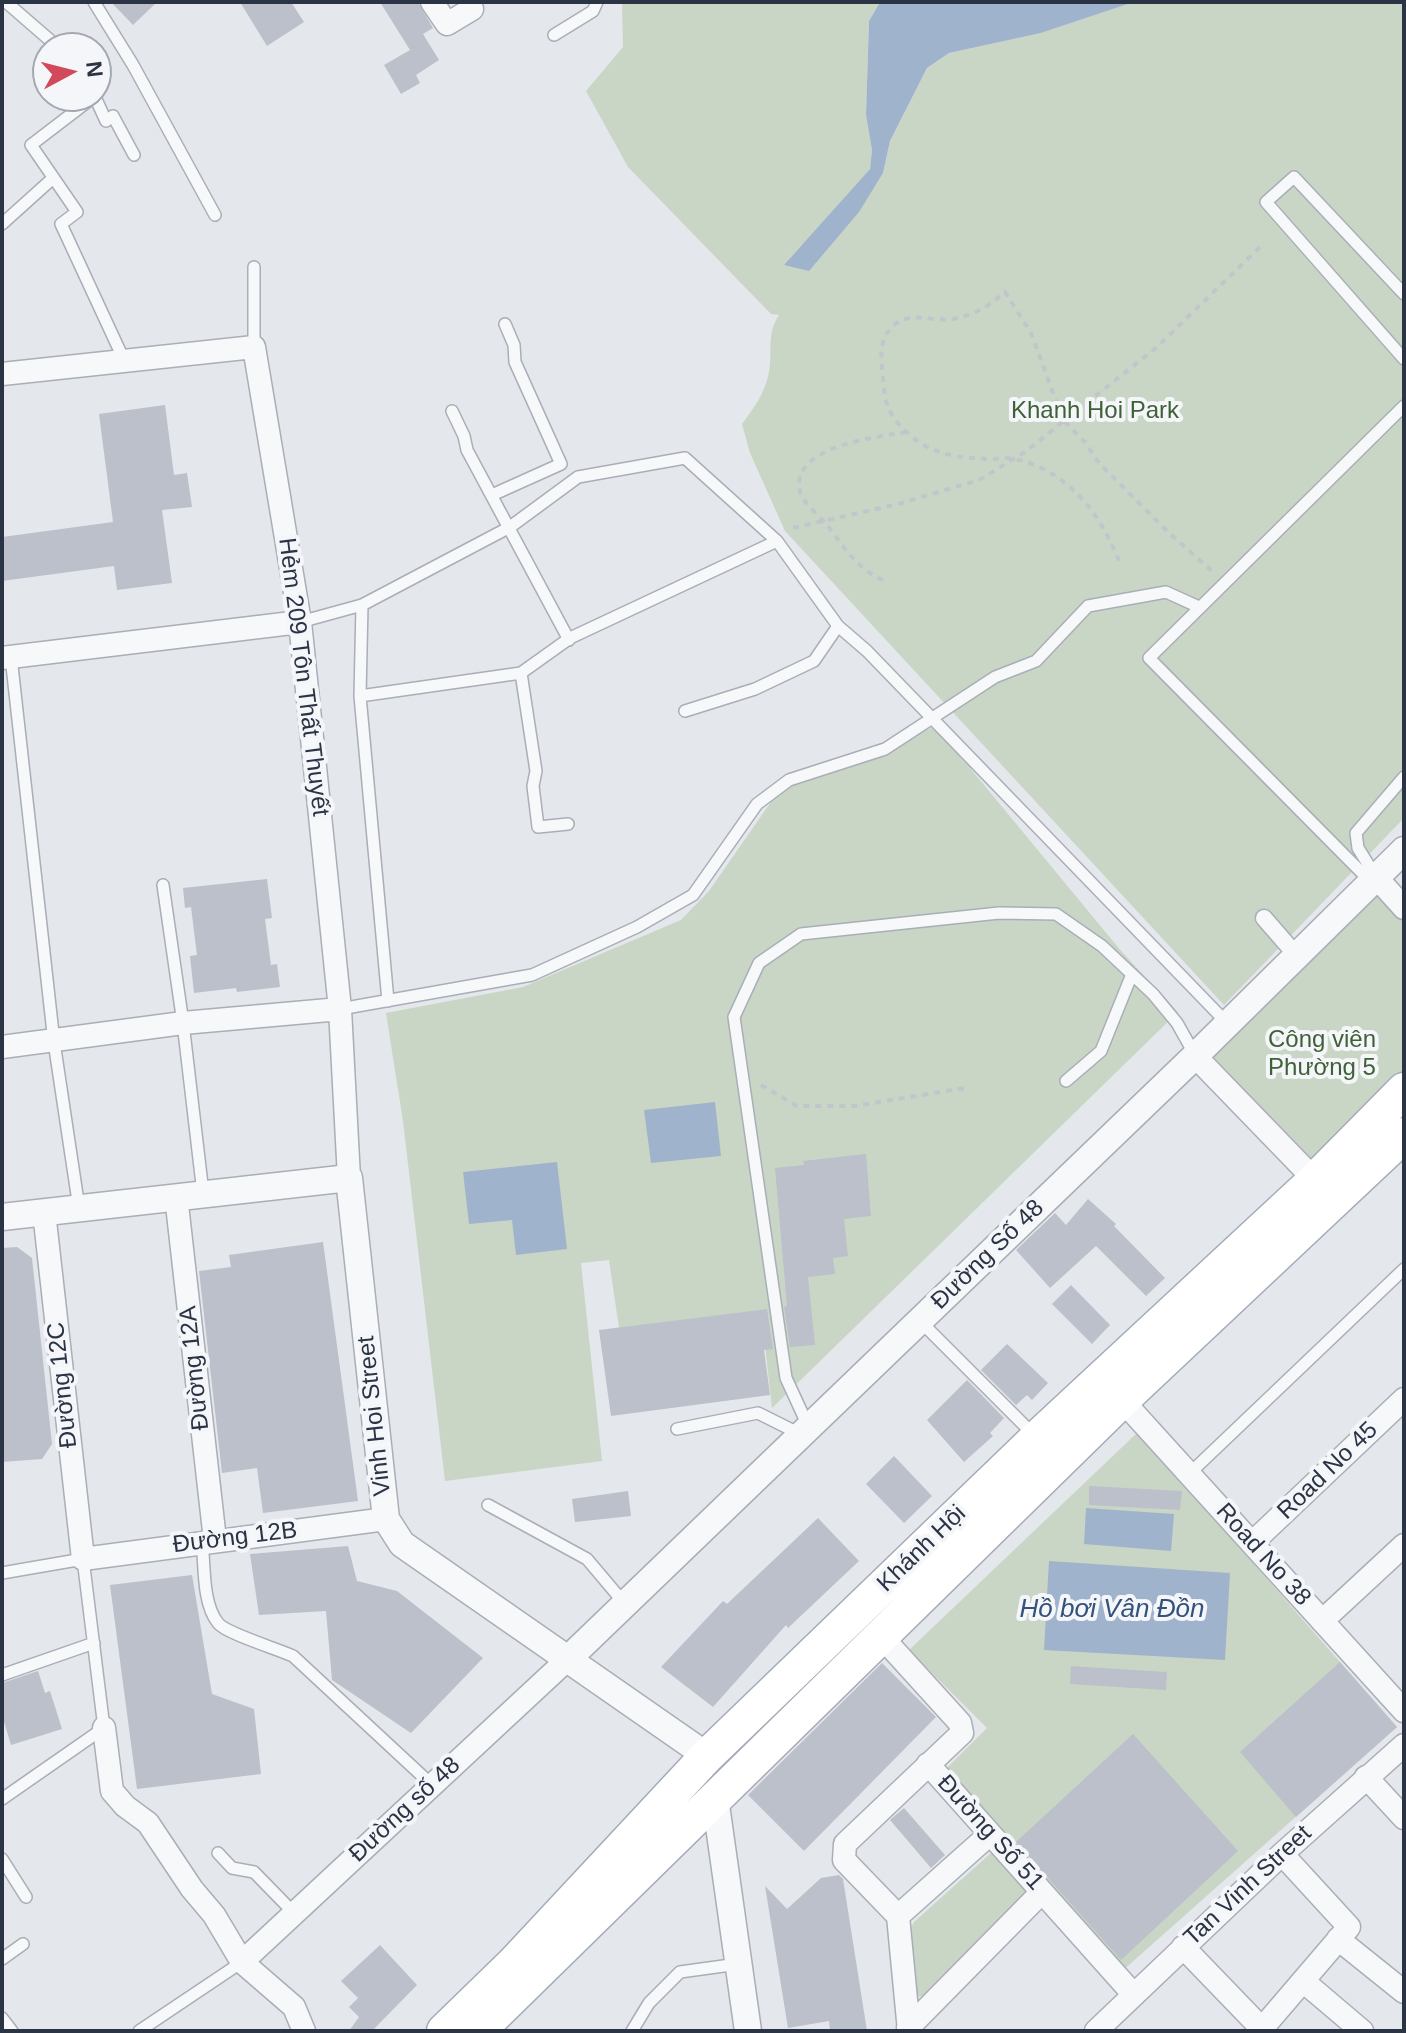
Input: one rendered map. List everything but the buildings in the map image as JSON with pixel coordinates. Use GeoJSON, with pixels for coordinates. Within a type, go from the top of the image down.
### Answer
{"type":"FeatureCollection","features":[{"type":"Feature","properties":{"kind":"main road","name":"Khánh Hội"},"geometry":{"type":"LineString","coordinates":[[452,2029],[707,1756],[1037,1438],[1399,1104]]}},
{"type":"Feature","properties":{"kind":"main road","name":"Khánh Hội"},"geometry":{"type":"LineString","coordinates":[[452,2029],[715,1798],[1122,1400],[1404,1135]]}},
{"type":"Feature","properties":{"kind":"street"},"geometry":{"type":"LineString","coordinates":[[432,2],[447,24],[472,9]]}},
{"type":"Feature","properties":{"kind":"street"},"geometry":{"type":"LineString","coordinates":[[2,374],[254,347]]}},
{"type":"Feature","properties":{"kind":"street","name":"Hẻm 209 Tôn Thất Thuyết"},"geometry":{"type":"LineString","coordinates":[[254,347],[300,622],[340,1009]]}},
{"type":"Feature","properties":{"kind":"street"},"geometry":{"type":"LineString","coordinates":[[6,657],[300,622]]}},
{"type":"Feature","properties":{"kind":"street","name":"Đường Số 48"},"geometry":{"type":"LineString","coordinates":[[569,1658],[1195,1056],[1404,850]]}},
{"type":"Feature","properties":{"kind":"street"},"geometry":{"type":"LineString","coordinates":[[1374,880],[1404,908]]}},
{"type":"Feature","properties":{"kind":"street"},"geometry":{"type":"LineString","coordinates":[[1264,918],[1297,956]]}},
{"type":"Feature","properties":{"kind":"street"},"geometry":{"type":"LineString","coordinates":[[2,1047],[183,1023],[340,1009]]}},
{"type":"Feature","properties":{"kind":"street","name":"Vinh Hoi Street"},"geometry":{"type":"LineString","coordinates":[[340,1009],[349,1178],[386,1519],[402,1544],[707,1756]]}},
{"type":"Feature","properties":{"kind":"street"},"geometry":{"type":"LineString","coordinates":[[1195,1056],[1315,1180]]}},
{"type":"Feature","properties":{"kind":"street"},"geometry":{"type":"LineString","coordinates":[[2,1217],[349,1178]]}},
{"type":"Feature","properties":{"kind":"street","name":"Đường 12A"},"geometry":{"type":"LineString","coordinates":[[176,1196],[208,1541]]}},
{"type":"Feature","properties":{"kind":"street","name":"Đường 12C"},"geometry":{"type":"LineString","coordinates":[[44,1212],[83,1559]]}},
{"type":"Feature","properties":{"kind":"street","name":"Road No 45"},"geometry":{"type":"LineString","coordinates":[[1252,1543],[1404,1399]]}},
{"type":"Feature","properties":{"kind":"street","name":"Road No 38"},"geometry":{"type":"LineString","coordinates":[[1122,1400],[1404,1711]]}},
{"type":"Feature","properties":{"kind":"street","name":"Đường 12B"},"geometry":{"type":"LineString","coordinates":[[83,1559],[386,1519]]}},
{"type":"Feature","properties":{"kind":"street"},"geometry":{"type":"LineString","coordinates":[[1322,1621],[1401,1554]]}},
{"type":"Feature","properties":{"kind":"street","name":"Đường Số 51"},"geometry":{"type":"LineString","coordinates":[[881,1636],[960,1723],[962,1733],[928,1764],[1134,1995]]}},
{"type":"Feature","properties":{"kind":"street","name":"Đường số 48"},"geometry":{"type":"LineString","coordinates":[[242,1962],[569,1658]]}},
{"type":"Feature","properties":{"kind":"street"},"geometry":{"type":"LineString","coordinates":[[104,1728],[112,1791],[125,1806],[148,1823],[192,1889],[214,1915],[242,1962],[294,2007],[304,2031]]}},
{"type":"Feature","properties":{"kind":"street","name":"Tan Vinh Street"},"geometry":{"type":"LineString","coordinates":[[1096,2031],[1282,1854],[1404,1745]]}},
{"type":"Feature","properties":{"kind":"street"},"geometry":{"type":"LineString","coordinates":[[908,2030],[898,1916],[844,1860],[845,1844],[928,1764]]}},
{"type":"Feature","properties":{"kind":"street"},"geometry":{"type":"LineString","coordinates":[[1366,1777],[1404,1818]]}},
{"type":"Feature","properties":{"kind":"street"},"geometry":{"type":"LineString","coordinates":[[715,1798],[748,2031]]}},
{"type":"Feature","properties":{"kind":"street"},"geometry":{"type":"LineString","coordinates":[[898,1916],[990,1834]]}},
{"type":"Feature","properties":{"kind":"street"},"geometry":{"type":"LineString","coordinates":[[1282,1854],[1343,1933],[1404,1992]]}},
{"type":"Feature","properties":{"kind":"street"},"geometry":{"type":"LineString","coordinates":[[908,2030],[1042,1892]]}},
{"type":"Feature","properties":{"kind":"street"},"geometry":{"type":"LineString","coordinates":[[1183,1947],[1262,2030],[1343,1933]]}},
{"type":"Feature","properties":{"kind":"street"},"geometry":{"type":"LineString","coordinates":[[1303,1981],[1362,2031]]}},
{"type":"Feature","properties":{"kind":"lane"},"geometry":{"type":"LineString","coordinates":[[6,2],[41,32]]}},
{"type":"Feature","properties":{"kind":"lane"},"geometry":{"type":"LineString","coordinates":[[94,2],[133,65],[215,215]]}},
{"type":"Feature","properties":{"kind":"lane"},"geometry":{"type":"LineString","coordinates":[[554,35],[593,11],[597,2]]}},
{"type":"Feature","properties":{"kind":"lane"},"geometry":{"type":"LineString","coordinates":[[74,112],[31,145],[77,212],[61,224],[124,360]]}},
{"type":"Feature","properties":{"kind":"lane"},"geometry":{"type":"LineString","coordinates":[[102,112],[106,121],[113,116],[134,155]]}},
{"type":"Feature","properties":{"kind":"lane"},"geometry":{"type":"LineString","coordinates":[[1404,294],[1294,177],[1266,202],[1404,359]]}},
{"type":"Feature","properties":{"kind":"lane"},"geometry":{"type":"LineString","coordinates":[[2,224],[52,179]]}},
{"type":"Feature","properties":{"kind":"lane"},"geometry":{"type":"LineString","coordinates":[[254,267],[254,347]]}},
{"type":"Feature","properties":{"kind":"lane"},"geometry":{"type":"LineString","coordinates":[[492,495],[561,464],[515,362],[514,345],[505,324]]}},
{"type":"Feature","properties":{"kind":"lane"},"geometry":{"type":"LineString","coordinates":[[1374,880],[1149,658],[1404,406]]}},
{"type":"Feature","properties":{"kind":"lane"},"geometry":{"type":"LineString","coordinates":[[452,411],[467,450],[570,639]]}},
{"type":"Feature","properties":{"kind":"lane"},"geometry":{"type":"LineString","coordinates":[[300,622],[362,605],[510,527],[578,477],[685,458],[777,541],[838,626],[867,651],[1228,1024]]}},
{"type":"Feature","properties":{"kind":"lane"},"geometry":{"type":"LineString","coordinates":[[360,696],[521,673],[570,639],[777,541]]}},
{"type":"Feature","properties":{"kind":"lane"},"geometry":{"type":"LineString","coordinates":[[340,1009],[532,975],[637,927],[693,895],[757,804],[789,780],[885,749],[995,677],[1036,661],[1088,606],[1166,592],[1199,607]]}},
{"type":"Feature","properties":{"kind":"lane"},"geometry":{"type":"LineString","coordinates":[[362,605],[360,696],[388,1001]]}},
{"type":"Feature","properties":{"kind":"lane"},"geometry":{"type":"LineString","coordinates":[[685,711],[755,689],[814,661],[838,626]]}},
{"type":"Feature","properties":{"kind":"lane"},"geometry":{"type":"LineString","coordinates":[[6,657],[54,1042],[79,1209]]}},
{"type":"Feature","properties":{"kind":"lane"},"geometry":{"type":"LineString","coordinates":[[521,673],[536,771],[533,786],[538,827],[568,824]]}},
{"type":"Feature","properties":{"kind":"lane"},"geometry":{"type":"LineString","coordinates":[[1374,880],[1358,848],[1356,833],[1404,777]]}},
{"type":"Feature","properties":{"kind":"lane"},"geometry":{"type":"LineString","coordinates":[[163,885],[203,1193]]}},
{"type":"Feature","properties":{"kind":"lane"},"geometry":{"type":"LineString","coordinates":[[805,1431],[786,1378],[734,1017],[759,963],[801,934],[999,913],[1056,914],[1102,946],[1153,994],[1177,1023],[1195,1056]]}},
{"type":"Feature","properties":{"kind":"lane"},"geometry":{"type":"LineString","coordinates":[[1066,1081],[1101,1051],[1132,974]]}},
{"type":"Feature","properties":{"kind":"lane"},"geometry":{"type":"LineString","coordinates":[[1189,1474],[1404,1269]]}},
{"type":"Feature","properties":{"kind":"lane"},"geometry":{"type":"LineString","coordinates":[[920,1320],[1037,1438]]}},
{"type":"Feature","properties":{"kind":"lane"},"geometry":{"type":"LineString","coordinates":[[677,1429],[758,1413],[805,1431]]}},
{"type":"Feature","properties":{"kind":"lane"},"geometry":{"type":"LineString","coordinates":[[488,1505],[587,1559],[625,1604]]}},
{"type":"Feature","properties":{"kind":"lane"},"geometry":{"type":"LineString","coordinates":[[208,1541],[209,1600],[218,1624],[238,1636],[293,1656],[432,1785]]}},
{"type":"Feature","properties":{"kind":"lane"},"geometry":{"type":"LineString","coordinates":[[2,1573],[83,1559],[104,1728],[2,1799]]}},
{"type":"Feature","properties":{"kind":"lane"},"geometry":{"type":"LineString","coordinates":[[2,1675],[94,1643]]}},
{"type":"Feature","properties":{"kind":"lane"},"geometry":{"type":"LineString","coordinates":[[218,1853],[232,1868],[254,1872],[294,1913]]}},
{"type":"Feature","properties":{"kind":"lane"},"geometry":{"type":"LineString","coordinates":[[2,1859],[26,1897]]}},
{"type":"Feature","properties":{"kind":"lane"},"geometry":{"type":"LineString","coordinates":[[2,1959],[23,1944]]}},
{"type":"Feature","properties":{"kind":"lane"},"geometry":{"type":"LineString","coordinates":[[139,2031],[242,1962]]}},
{"type":"Feature","properties":{"kind":"lane"},"geometry":{"type":"LineString","coordinates":[[632,2031],[649,2003],[680,1972],[739,1964]]}},
{"type":"Feature","properties":{"kind":"lane"},"geometry":{"type":"LineString","coordinates":[[2,2018],[12,2031]]}},
{"type":"Feature","properties":{"kind":"path"},"geometry":{"type":"LineString","coordinates":[[793,528],[979,480],[1014,458],[1157,347],[1262,245]]}},
{"type":"Feature","properties":{"kind":"path"},"geometry":{"type":"LineString","coordinates":[[1119,561],[1105,527],[1072,489],[1051,474],[1014,458],[968,457],[934,452],[898,424],[886,406],[882,339],[895,323],[914,316],[951,319],[989,307],[1005,292],[1031,333],[1063,420],[1085,442],[1099,463],[1168,532],[1225,582]]}},
{"type":"Feature","properties":{"kind":"path"},"geometry":{"type":"LineString","coordinates":[[883,580],[859,564],[800,494],[800,478],[808,463],[824,452],[907,432]]}},
{"type":"Feature","properties":{"kind":"path"},"geometry":{"type":"LineString","coordinates":[[741,1074],[797,1106],[855,1106],[965,1088]]}},
{"type":"Feature","properties":{"kind":"green space","name":"Khanh Hoi Park"},"geometry":{"type":"Polygon","coordinates":[[[622,2],[880,2],[869,21],[866,115],[872,150],[870,169],[787,260],[874,185],[883,173],[890,141],[927,68],[949,53],[1041,33],[1134,2],[1404,2],[1404,818],[1224,1005],[785,531],[750,453],[742,424],[765,387],[771,336],[779,315],[771,314],[628,167],[586,91],[623,47],[622,2]]]}},
{"type":"Feature","properties":{"kind":"green space"},"geometry":{"type":"Polygon","coordinates":[[[936,726],[964,762],[969,761],[970,768],[1122,952],[1178,1012],[772,1408],[761,1310],[619,1328],[609,1260],[581,1263],[602,1461],[445,1481],[403,1121],[386,1013],[523,987],[681,920],[709,891],[773,799],[805,776],[869,755],[936,726]]]}},
{"type":"Feature","properties":{"kind":"green space","name":"Công viên Phường 5"},"geometry":{"type":"Polygon","coordinates":[[[1373,889],[1404,922],[1404,1087],[1320,1169],[1206,1055],[1373,889]]]}},
{"type":"Feature","properties":{"kind":"green space"},"geometry":{"type":"Polygon","coordinates":[[[1138,1432],[1397,1727],[1121,1972],[944,1771],[987,1728],[909,1650],[1138,1432]]]}},
{"type":"Feature","properties":{"kind":"green space"},"geometry":{"type":"Polygon","coordinates":[[[991,1853],[998,1853],[1032,1892],[925,1996],[915,1997],[909,1932],[914,1922],[991,1853]]]}},
{"type":"Feature","properties":{"kind":"water"},"geometry":{"type":"Polygon","coordinates":[[[880,2],[1134,2],[1041,33],[949,53],[927,68],[890,141],[883,173],[859,212],[809,271],[784,265],[870,169],[872,150],[866,115],[869,21],[880,2]]]}},
{"type":"Feature","properties":{"kind":"water"},"geometry":{"type":"Polygon","coordinates":[[[715,1102],[721,1156],[651,1163],[644,1110],[715,1102]]]}},
{"type":"Feature","properties":{"kind":"water"},"geometry":{"type":"Polygon","coordinates":[[[557,1162],[567,1249],[516,1255],[512,1220],[469,1224],[463,1172],[557,1162]]]}},
{"type":"Feature","properties":{"kind":"water"},"geometry":{"type":"Polygon","coordinates":[[[1086,1508],[1174,1514],[1171,1551],[1084,1544],[1086,1508]]]}},
{"type":"Feature","properties":{"kind":"water","name":"Hồ bơi Vân Đồn"},"geometry":{"type":"Polygon","coordinates":[[[1049,1561],[1230,1573],[1225,1660],[1044,1650],[1049,1561]]]}}]}
